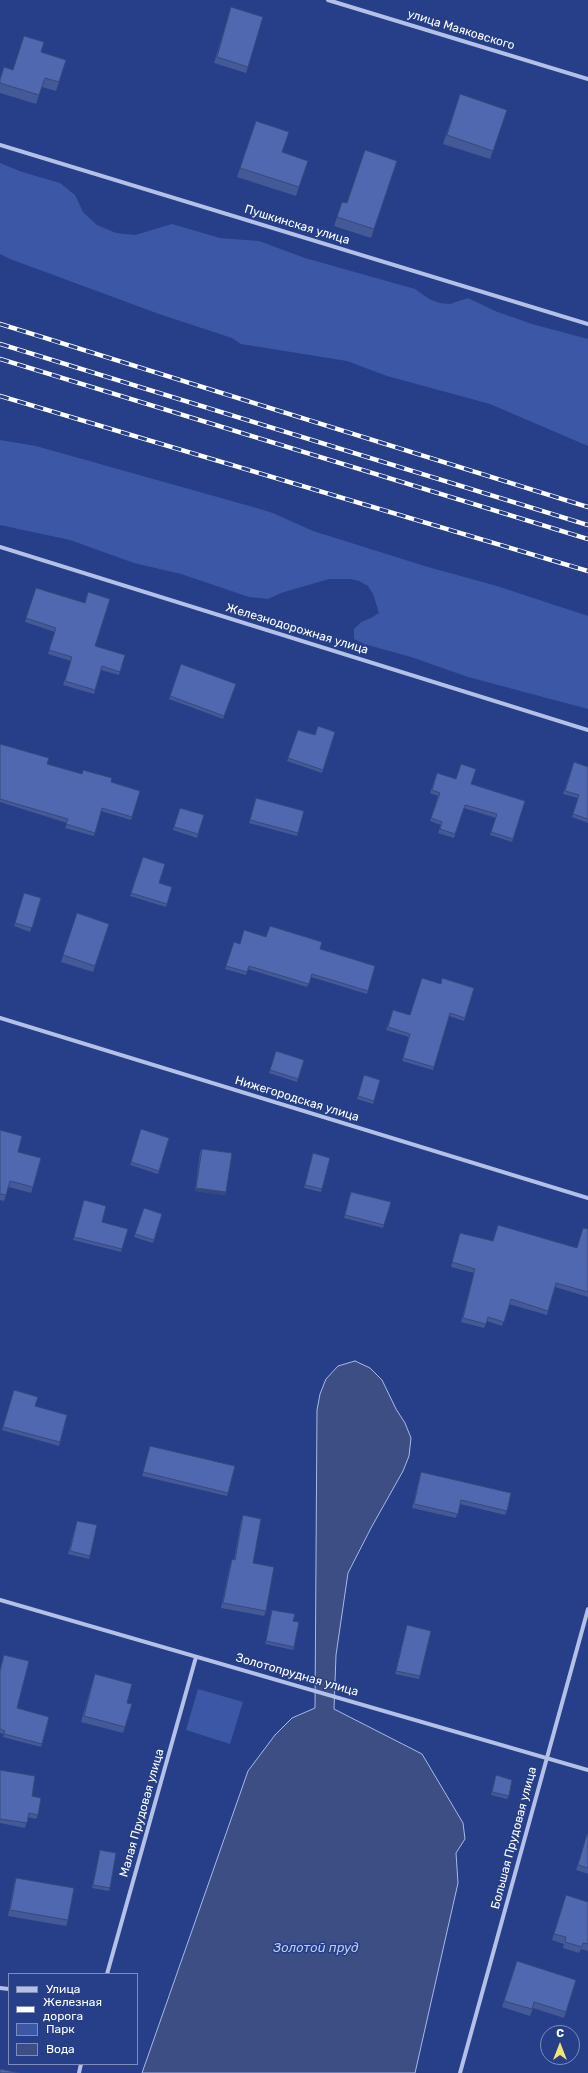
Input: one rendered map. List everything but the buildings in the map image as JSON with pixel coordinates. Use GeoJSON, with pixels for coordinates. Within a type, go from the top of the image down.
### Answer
{"type":"FeatureCollection","features":[{"type":"Feature","properties":{"kind":"street","name":"улица Маяковского"},"geometry":{"type":"LineString","coordinates":[[328,0],[588,79]]}},
{"type":"Feature","properties":{"kind":"street","name":"Пушкинская улица"},"geometry":{"type":"LineString","coordinates":[[0,145],[588,324]]}},
{"type":"Feature","properties":{"kind":"street","name":"Железнодорожная улица"},"geometry":{"type":"LineString","coordinates":[[0,547],[588,730]]}},
{"type":"Feature","properties":{"kind":"street","name":"Нижегородская улица"},"geometry":{"type":"LineString","coordinates":[[0,1018],[588,1198]]}},
{"type":"Feature","properties":{"kind":"street","name":"Золотопрудная улица"},"geometry":{"type":"LineString","coordinates":[[0,1600],[588,1770]]}},
{"type":"Feature","properties":{"kind":"street","name":"Большая Прудовая улица"},"geometry":{"type":"LineString","coordinates":[[460,2073],[588,1609]]}},
{"type":"Feature","properties":{"kind":"street","name":"Малая Прудовая улица"},"geometry":{"type":"LineString","coordinates":[[108,1973],[196,1657]]}},
{"type":"Feature","properties":{"kind":"green space"},"geometry":{"type":"Polygon","coordinates":[[[0,163],[22,172],[60,183],[75,195],[83,212],[97,225],[116,233],[135,235],[172,224],[220,238],[259,241],[305,258],[415,289],[431,300],[440,303],[450,304],[468,298],[495,311],[532,324],[588,339],[588,446],[490,404],[387,376],[347,361],[241,344],[232,338],[159,314],[10,259],[0,254],[0,163]]]}},
{"type":"Feature","properties":{"kind":"green space"},"geometry":{"type":"Polygon","coordinates":[[[0,440],[36,446],[253,507],[273,513],[313,531],[428,567],[497,586],[588,616],[588,709],[468,677],[411,657],[364,644],[354,639],[354,629],[361,622],[379,613],[373,594],[368,586],[359,581],[350,579],[329,579],[281,593],[268,599],[249,597],[181,574],[134,563],[70,540],[0,525],[0,440]]]}},
{"type":"Feature","properties":{"kind":"green space"},"geometry":{"type":"Polygon","coordinates":[[[198,1689],[243,1702],[230,1744],[186,1730],[198,1689]]]}},
{"type":"Feature","properties":{"kind":"water","name":"Золотой пруд"},"geometry":{"type":"Polygon","coordinates":[[[355,1361],[370,1368],[382,1380],[396,1409],[405,1423],[411,1438],[409,1456],[403,1471],[348,1573],[336,1655],[334,1709],[422,1754],[463,1823],[465,1839],[456,1853],[458,1883],[415,2073],[142,2073],[248,1771],[275,1735],[292,1718],[315,1708],[317,1410],[320,1394],[326,1379],[338,1366],[355,1361]]]}},
{"type":"Feature","properties":{"kind":"railway"},"geometry":{"type":"LineString","coordinates":[[0,324],[588,507]]}},
{"type":"Feature","properties":{"kind":"railway"},"geometry":{"type":"LineString","coordinates":[[0,344],[588,525]]}},
{"type":"Feature","properties":{"kind":"railway"},"geometry":{"type":"LineString","coordinates":[[0,359],[588,539]]}},
{"type":"Feature","properties":{"kind":"railway"},"geometry":{"type":"LineString","coordinates":[[0,396],[588,571]]}}]}
